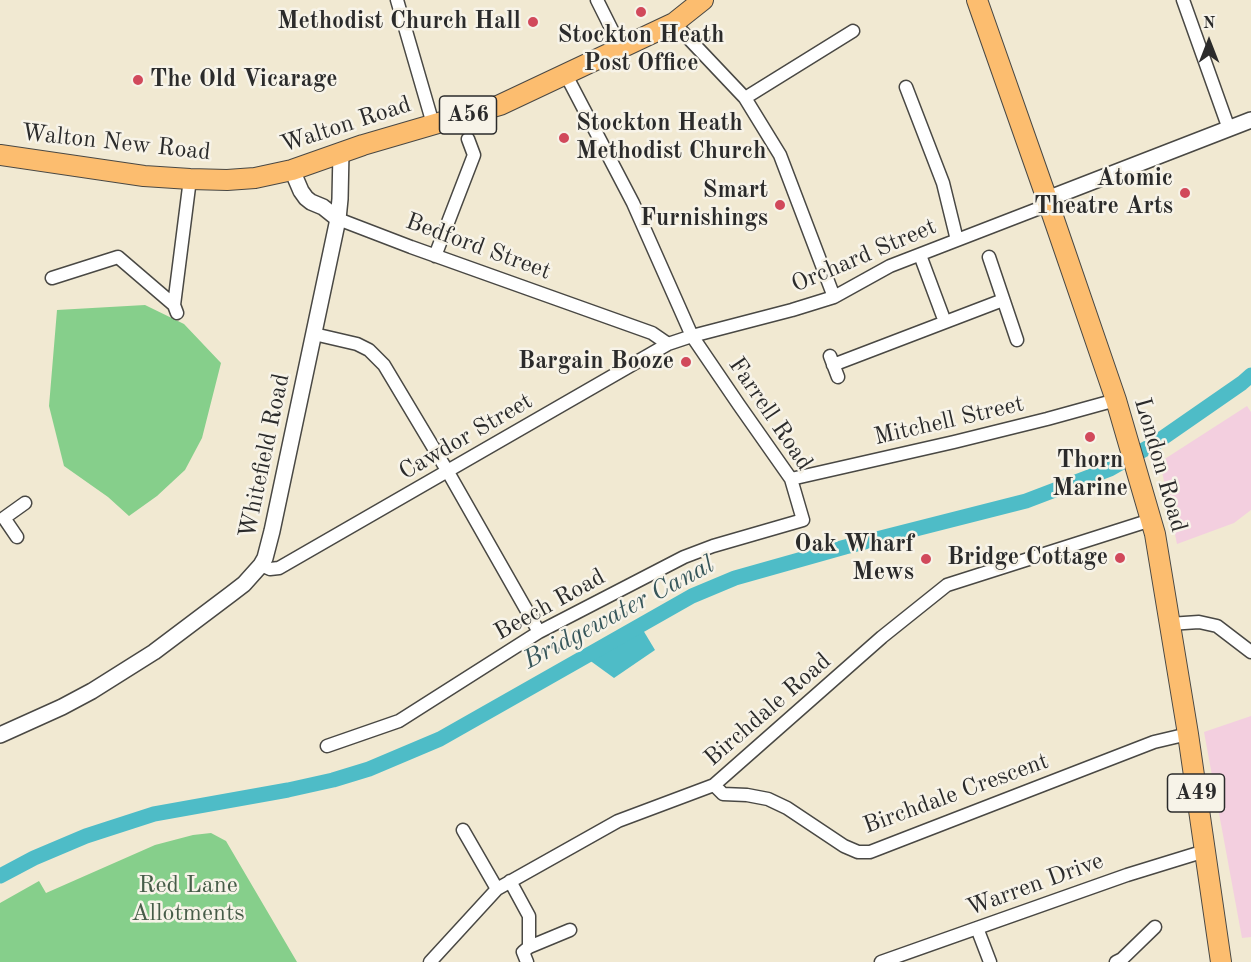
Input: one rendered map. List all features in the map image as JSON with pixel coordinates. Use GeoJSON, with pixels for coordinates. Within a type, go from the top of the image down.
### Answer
{"type":"FeatureCollection","features":[{"type":"Feature","properties":{"kind":"main road","name":"Walton Road"},"geometry":{"type":"LineString","coordinates":[[226,180],[255,178],[291,170],[363,144],[500,105],[674,23],[703,0]]}},
{"type":"Feature","properties":{"kind":"main road","name":"London Road"},"geometry":{"type":"LineString","coordinates":[[977,0],[1116,400],[1155,534],[1168,624],[1188,734],[1221,962]]}},
{"type":"Feature","properties":{"kind":"main road","name":"Walton New Road"},"geometry":{"type":"LineString","coordinates":[[0,155],[144,176],[226,180]]}},
{"type":"Feature","properties":{"kind":"street"},"geometry":{"type":"LineString","coordinates":[[397,0],[433,124]]}},
{"type":"Feature","properties":{"kind":"street"},"geometry":{"type":"LineString","coordinates":[[597,0],[621,48]]}},
{"type":"Feature","properties":{"kind":"street"},"geometry":{"type":"LineString","coordinates":[[1184,0],[1229,129]]}},
{"type":"Feature","properties":{"kind":"street"},"geometry":{"type":"LineString","coordinates":[[674,23],[745,98],[780,155],[834,297]]}},
{"type":"Feature","properties":{"kind":"street"},"geometry":{"type":"LineString","coordinates":[[745,98],[853,31]]}},
{"type":"Feature","properties":{"kind":"street","name":"Farrell Road"},"geometry":{"type":"LineString","coordinates":[[566,75],[633,203],[693,336],[791,479],[803,520]]}},
{"type":"Feature","properties":{"kind":"street"},"geometry":{"type":"LineString","coordinates":[[906,87],[943,183],[957,240]]}},
{"type":"Feature","properties":{"kind":"street"},"geometry":{"type":"LineString","coordinates":[[1048,202],[1055,196],[1251,120]]}},
{"type":"Feature","properties":{"kind":"street"},"geometry":{"type":"LineString","coordinates":[[435,256],[474,155],[468,139]]}},
{"type":"Feature","properties":{"kind":"street","name":"Whitefield Road"},"geometry":{"type":"LineString","coordinates":[[0,735],[72,701],[154,652],[244,584],[261,565],[272,531],[338,219],[341,153]]}},
{"type":"Feature","properties":{"kind":"street","name":"Bedford Street"},"geometry":{"type":"LineString","coordinates":[[291,170],[306,198],[323,207],[338,219],[652,333],[668,344]]}},
{"type":"Feature","properties":{"kind":"street"},"geometry":{"type":"LineString","coordinates":[[52,278],[118,257],[176,309],[190,179]]}},
{"type":"Feature","properties":{"kind":"street","name":"Orchard Street"},"geometry":{"type":"LineString","coordinates":[[693,336],[834,297],[874,274],[1040,208],[1048,202]]}},
{"type":"Feature","properties":{"kind":"street"},"geometry":{"type":"LineString","coordinates":[[920,255],[945,322]]}},
{"type":"Feature","properties":{"kind":"street"},"geometry":{"type":"LineString","coordinates":[[989,257],[1017,340]]}},
{"type":"Feature","properties":{"kind":"street"},"geometry":{"type":"LineString","coordinates":[[834,366],[1003,300]]}},
{"type":"Feature","properties":{"kind":"street"},"geometry":{"type":"LineString","coordinates":[[314,334],[357,344],[376,356],[384,365],[538,632]]}},
{"type":"Feature","properties":{"kind":"street","name":"Cawdor Street"},"geometry":{"type":"LineString","coordinates":[[261,565],[279,568],[668,344],[693,336]]}},
{"type":"Feature","properties":{"kind":"street","name":"Mitchell Street"},"geometry":{"type":"LineString","coordinates":[[791,479],[954,442],[1116,400]]}},
{"type":"Feature","properties":{"kind":"street"},"geometry":{"type":"LineString","coordinates":[[17,537],[2,519],[25,503]]}},
{"type":"Feature","properties":{"kind":"street","name":"Beech Road"},"geometry":{"type":"LineString","coordinates":[[327,746],[399,721],[538,632],[684,557],[803,520]]}},
{"type":"Feature","properties":{"kind":"street","name":"Birchdale Road"},"geometry":{"type":"LineString","coordinates":[[430,962],[497,889],[618,821],[714,786],[882,637],[947,585],[1151,520]]}},
{"type":"Feature","properties":{"kind":"street"},"geometry":{"type":"LineString","coordinates":[[1168,624],[1199,622],[1217,626],[1250,649]]}},
{"type":"Feature","properties":{"kind":"street","name":"Birchdale Crescent"},"geometry":{"type":"LineString","coordinates":[[714,786],[723,794],[747,795],[787,808],[844,846],[858,852],[870,852],[1154,742],[1188,734]]}},
{"type":"Feature","properties":{"kind":"street"},"geometry":{"type":"LineString","coordinates":[[463,830],[497,889]]}},
{"type":"Feature","properties":{"kind":"street","name":"Warren Drive"},"geometry":{"type":"LineString","coordinates":[[881,962],[1127,875],[1205,851]]}},
{"type":"Feature","properties":{"kind":"street"},"geometry":{"type":"LineString","coordinates":[[510,881],[529,916],[530,947]]}},
{"type":"Feature","properties":{"kind":"street"},"geometry":{"type":"LineString","coordinates":[[1116,962],[1155,927]]}},
{"type":"Feature","properties":{"kind":"street"},"geometry":{"type":"LineString","coordinates":[[977,928],[990,962]]}},
{"type":"Feature","properties":{"kind":"street"},"geometry":{"type":"LineString","coordinates":[[527,962],[523,952],[570,930]]}},
{"type":"Feature","properties":{"kind":"shaded area"},"geometry":{"type":"Polygon","coordinates":[[[1247,406],[1251,412],[1251,510],[1234,523],[1177,544],[1160,462],[1247,406]]]}},
{"type":"Feature","properties":{"kind":"shaded area"},"geometry":{"type":"Polygon","coordinates":[[[1251,716],[1251,937],[1242,938],[1204,732],[1251,716]]]}},
{"type":"Feature","properties":{"kind":"green space"},"geometry":{"type":"Polygon","coordinates":[[[145,305],[184,324],[221,363],[202,438],[185,470],[157,496],[129,516],[108,497],[64,466],[49,406],[57,310],[145,305]]]}},
{"type":"Feature","properties":{"kind":"green space","name":"Red Lane Allotments"},"geometry":{"type":"Polygon","coordinates":[[[211,833],[226,841],[297,962],[0,962],[0,903],[39,881],[46,893],[155,845],[193,835],[211,833]]]}},
{"type":"Feature","properties":{"kind":"water"},"geometry":{"type":"Polygon","coordinates":[[[640,625],[655,650],[614,678],[585,657],[640,625]]]}},
{"type":"Feature","properties":{"kind":"waterway","name":"Bridgewater Canal"},"geometry":{"type":"LineString","coordinates":[[0,876],[34,858],[86,836],[154,814],[288,790],[369,769],[440,739],[692,596],[735,578],[845,547],[1026,501],[1110,469],[1154,444],[1251,375]]}},
{"type":"Feature","properties":{"kind":"place","name":"Stockton Heath Post Office"},"geometry":{"type":"Point","coordinates":[641,12]}},
{"type":"Feature","properties":{"kind":"place","name":"Methodist Church Hall"},"geometry":{"type":"Point","coordinates":[533,22]}},
{"type":"Feature","properties":{"kind":"place","name":"The Old Vicarage"},"geometry":{"type":"Point","coordinates":[138,80]}},
{"type":"Feature","properties":{"kind":"place","name":"Stockton Heath Methodist Church"},"geometry":{"type":"Point","coordinates":[564,138]}},
{"type":"Feature","properties":{"kind":"place","name":"Atomic Theatre Arts"},"geometry":{"type":"Point","coordinates":[1185,193]}},
{"type":"Feature","properties":{"kind":"place","name":"Smart Furnishings"},"geometry":{"type":"Point","coordinates":[780,205]}},
{"type":"Feature","properties":{"kind":"place","name":"Bargain Booze"},"geometry":{"type":"Point","coordinates":[686,362]}},
{"type":"Feature","properties":{"kind":"place","name":"Thorn Marine"},"geometry":{"type":"Point","coordinates":[1090,437]}},
{"type":"Feature","properties":{"kind":"place","name":"Bridge Cottage"},"geometry":{"type":"Point","coordinates":[1120,558]}},
{"type":"Feature","properties":{"kind":"place","name":"Oak Wharf Mews"},"geometry":{"type":"Point","coordinates":[926,559]}}]}
